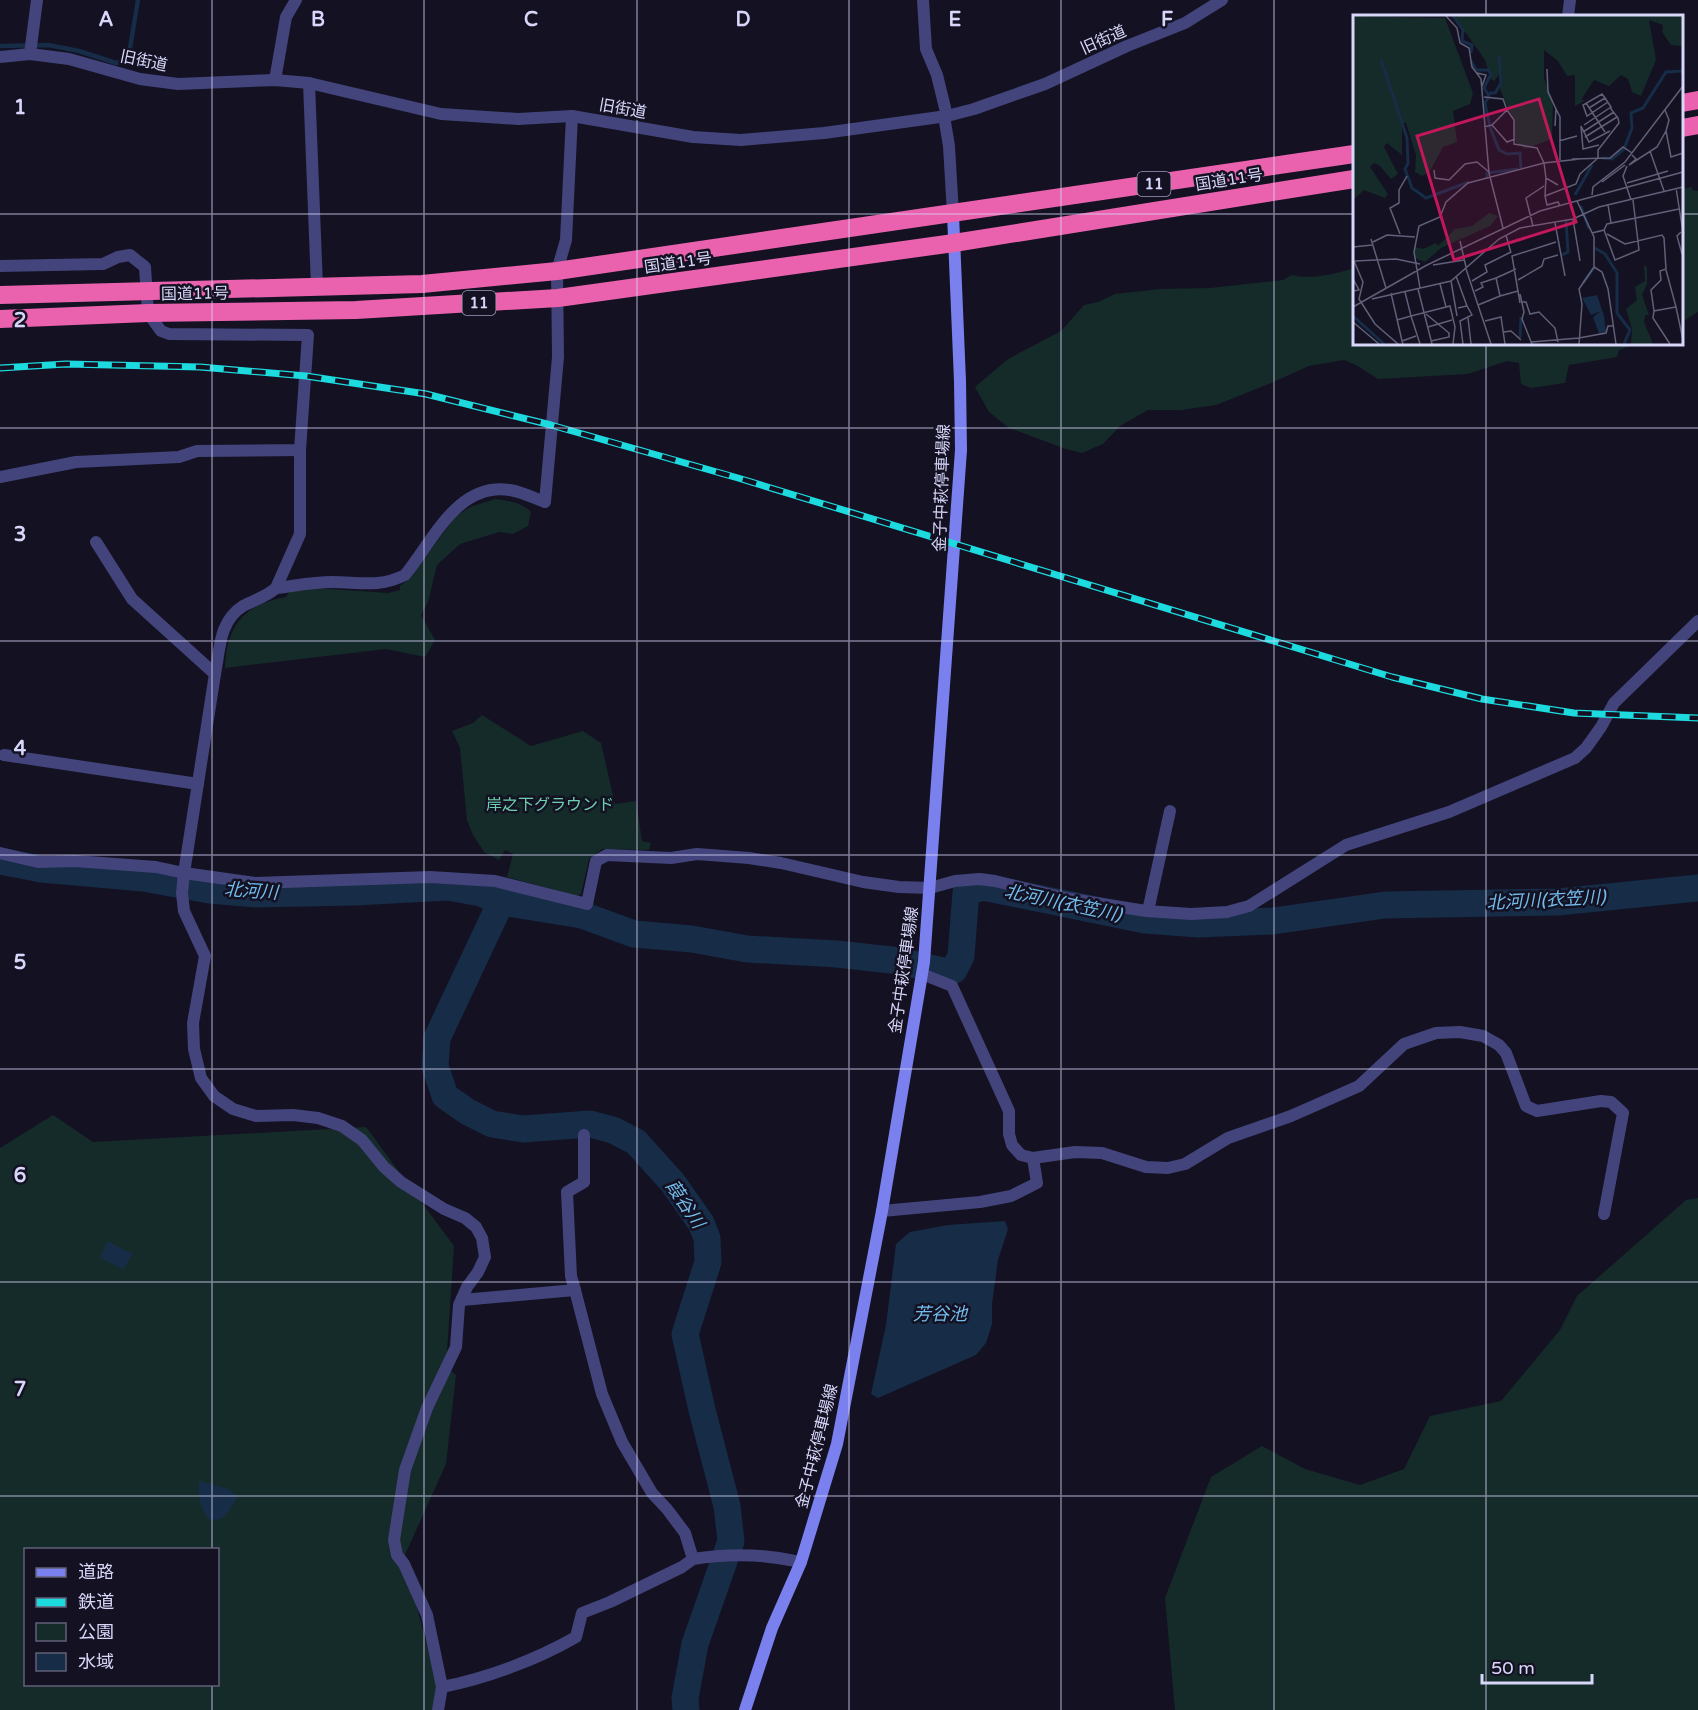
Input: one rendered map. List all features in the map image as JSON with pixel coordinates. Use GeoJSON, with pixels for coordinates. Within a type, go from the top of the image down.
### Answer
{"type":"FeatureCollection","features":[{"type":"Feature","properties":{"kind":"highway"},"geometry":{"type":"LineString","coordinates":[[1683,103],[1698,100]]}},
{"type":"Feature","properties":{"kind":"highway"},"geometry":{"type":"LineString","coordinates":[[1683,128],[1698,125]]}},
{"type":"Feature","properties":{"kind":"highway","name":"国道11号"},"geometry":{"type":"LineString","coordinates":[[0,295],[422,284],[557,271],[1353,154]]}},
{"type":"Feature","properties":{"kind":"highway","name":"国道11号"},"geometry":{"type":"LineString","coordinates":[[0,319],[148,313],[356,310],[558,298],[954,243],[1353,179]]}},
{"type":"Feature","properties":{"kind":"main road","name":"金子中萩停車場線"},"geometry":{"type":"LineString","coordinates":[[745,1710],[772,1628],[801,1562],[837,1444],[882,1211],[923,969],[961,450],[953,214]]}},
{"type":"Feature","properties":{"kind":"street"},"geometry":{"type":"LineString","coordinates":[[31,47],[37,0]]}},
{"type":"Feature","properties":{"kind":"street"},"geometry":{"type":"LineString","coordinates":[[275,80],[286,17],[296,0]]}},
{"type":"Feature","properties":{"kind":"street"},"geometry":{"type":"LineString","coordinates":[[923,0],[926,49],[937,75],[945,116],[953,214]]}},
{"type":"Feature","properties":{"kind":"street","name":"旧街道"},"geometry":{"type":"LineString","coordinates":[[0,57],[31,47],[140,79],[178,84],[275,80],[309,83],[441,114],[518,119],[572,116],[693,137],[741,140],[824,134],[945,116],[974,109],[1045,84],[1127,46],[1185,23],[1222,0]]}},
{"type":"Feature","properties":{"kind":"street"},"geometry":{"type":"LineString","coordinates":[[1568,15],[1570,0]]}},
{"type":"Feature","properties":{"kind":"street"},"geometry":{"type":"LineString","coordinates":[[309,83],[317,287]]}},
{"type":"Feature","properties":{"kind":"street"},"geometry":{"type":"LineString","coordinates":[[276,588],[313,583],[378,584],[392,582],[405,575],[459,505],[479,493],[511,490],[545,502],[558,357],[557,271],[566,240],[572,116]]}},
{"type":"Feature","properties":{"kind":"street"},"geometry":{"type":"LineString","coordinates":[[0,266],[103,264],[118,257],[130,255],[145,267],[148,313],[161,331],[169,334],[308,335],[300,450],[300,534],[276,588],[270,594],[232,614],[226,622],[215,674],[182,893],[184,911],[205,956],[193,1023],[194,1049],[201,1078],[214,1096],[233,1109],[256,1116],[293,1115],[318,1118],[342,1126],[362,1140],[384,1167],[402,1182],[444,1209],[465,1218],[476,1227],[482,1238],[485,1257],[459,1305],[456,1347],[427,1408],[405,1470],[394,1540],[396,1556],[404,1564],[427,1615],[442,1687],[438,1710]]}},
{"type":"Feature","properties":{"kind":"street"},"geometry":{"type":"LineString","coordinates":[[0,477],[76,462],[179,457],[197,451],[300,450]]}},
{"type":"Feature","properties":{"kind":"street"},"geometry":{"type":"LineString","coordinates":[[96,542],[132,599],[215,674]]}},
{"type":"Feature","properties":{"kind":"street"},"geometry":{"type":"LineString","coordinates":[[0,853],[38,862],[75,861],[156,867],[183,876],[255,883],[430,877],[495,881],[587,904],[596,861],[607,855],[671,858],[697,854],[781,863],[863,882],[899,887],[930,888],[955,881],[979,879],[1065,898],[1148,911],[1191,914],[1227,912],[1249,906],[1346,845],[1449,812],[1575,758],[1591,741],[1614,703],[1698,621]]}},
{"type":"Feature","properties":{"kind":"street"},"geometry":{"type":"LineString","coordinates":[[4,755],[198,784]]}},
{"type":"Feature","properties":{"kind":"street"},"geometry":{"type":"LineString","coordinates":[[1148,911],[1170,811]]}},
{"type":"Feature","properties":{"kind":"street"},"geometry":{"type":"LineString","coordinates":[[923,969],[951,987],[1009,1111],[1009,1134],[1012,1145],[1022,1155],[1033,1158],[1075,1152],[1102,1153],[1146,1167],[1168,1168],[1185,1164],[1228,1138],[1292,1116],[1359,1086],[1404,1044],[1436,1033],[1460,1032],[1483,1036],[1500,1045],[1506,1053],[1526,1106],[1537,1111],[1601,1101],[1611,1102],[1623,1113],[1604,1214]]}},
{"type":"Feature","properties":{"kind":"street"},"geometry":{"type":"LineString","coordinates":[[584,1135],[584,1182],[567,1192],[571,1276],[606,1406],[622,1442],[652,1493],[685,1533],[693,1559]]}},
{"type":"Feature","properties":{"kind":"street"},"geometry":{"type":"LineString","coordinates":[[882,1211],[980,1202],[1011,1196],[1037,1183],[1033,1158]]}},
{"type":"Feature","properties":{"kind":"street"},"geometry":{"type":"LineString","coordinates":[[462,1300],[575,1290]]}},
{"type":"Feature","properties":{"kind":"street"},"geometry":{"type":"LineString","coordinates":[[442,1687],[507,1668],[559,1647],[576,1637],[582,1613],[682,1567],[693,1559],[733,1554],[773,1556],[801,1562]]}},
{"type":"Feature","properties":{"kind":"green space"},"geometry":{"type":"Polygon","coordinates":[[[1692,187],[1692,190],[1698,191],[1698,312],[1683,321],[1683,189],[1692,187]]]}},
{"type":"Feature","properties":{"kind":"green space"},"geometry":{"type":"Polygon","coordinates":[[[1353,268],[1353,345],[1633,345],[1619,350],[1617,357],[1569,365],[1565,383],[1531,388],[1521,384],[1519,363],[1507,361],[1468,374],[1378,379],[1344,360],[1309,366],[1216,405],[1181,410],[1148,410],[1120,426],[1103,444],[1082,453],[1009,428],[989,412],[975,387],[1008,359],[1061,331],[1084,305],[1098,302],[1115,294],[1160,289],[1210,288],[1283,280],[1292,275],[1315,277],[1353,268]]]}},
{"type":"Feature","properties":{"kind":"green space"},"geometry":{"type":"Polygon","coordinates":[[[495,499],[523,506],[531,512],[528,526],[513,534],[499,532],[460,544],[437,565],[428,602],[421,615],[435,640],[425,657],[386,649],[225,668],[229,640],[234,629],[240,619],[259,605],[286,597],[290,590],[316,588],[388,593],[400,590],[400,586],[410,578],[455,517],[470,507],[495,499]]]}},
{"type":"Feature","properties":{"kind":"green space","name":"岸之下グラウンド"},"geometry":{"type":"Polygon","coordinates":[[[482,715],[531,746],[583,731],[601,743],[615,804],[636,801],[642,841],[651,843],[649,850],[602,849],[589,859],[581,894],[577,896],[507,877],[513,854],[505,850],[499,860],[484,852],[467,820],[460,748],[452,731],[473,723],[482,715]]]}},
{"type":"Feature","properties":{"kind":"green space"},"geometry":{"type":"Polygon","coordinates":[[[53,1115],[93,1142],[366,1127],[454,1246],[446,1367],[456,1375],[446,1464],[404,1557],[439,1692],[435,1710],[0,1710],[0,1148],[53,1115]]]}},
{"type":"Feature","properties":{"kind":"green space"},"geometry":{"type":"Polygon","coordinates":[[[1698,1198],[1698,1710],[1175,1710],[1165,1598],[1211,1477],[1262,1446],[1305,1469],[1360,1485],[1404,1469],[1430,1416],[1501,1401],[1560,1330],[1577,1296],[1686,1200],[1698,1198]]]}},
{"type":"Feature","properties":{"kind":"water","name":"芳谷池"},"geometry":{"type":"Polygon","coordinates":[[[1005,1221],[1008,1229],[998,1260],[992,1304],[992,1324],[986,1343],[976,1355],[878,1398],[871,1394],[886,1325],[896,1244],[910,1232],[948,1225],[1005,1221]]]}},
{"type":"Feature","properties":{"kind":"water"},"geometry":{"type":"Polygon","coordinates":[[[107,1241],[133,1254],[123,1269],[100,1258],[107,1241]]]}},
{"type":"Feature","properties":{"kind":"water"},"geometry":{"type":"Polygon","coordinates":[[[199,1482],[228,1489],[236,1495],[237,1498],[230,1510],[221,1519],[210,1520],[204,1512],[200,1502],[199,1482]]]}},
{"type":"Feature","properties":{"kind":"waterway"},"geometry":{"type":"LineString","coordinates":[[0,46],[48,45],[79,51],[116,63],[128,60],[138,0]]}},
{"type":"Feature","properties":{"kind":"waterway","name":"北河川(衣笠川)"},"geometry":{"type":"LineString","coordinates":[[0,861],[41,869],[143,878],[209,890],[256,894],[448,887],[481,893],[501,902],[582,915],[634,934],[692,939],[747,949],[837,954],[900,961],[942,971],[954,970],[961,956],[966,892],[983,887],[1145,920],[1198,924],[1273,921],[1385,905],[1558,902],[1698,888]]}},
{"type":"Feature","properties":{"kind":"waterway","name":"葭谷川"},"geometry":{"type":"LineString","coordinates":[[501,902],[437,1038],[435,1066],[445,1096],[468,1112],[492,1124],[523,1129],[590,1124],[613,1130],[636,1142],[673,1183],[701,1223],[707,1238],[708,1262],[685,1334],[727,1506],[731,1541],[695,1644],[685,1698],[686,1710]]}},
{"type":"Feature","properties":{"kind":"railway"},"geometry":{"type":"LineString","coordinates":[[0,368],[66,364],[200,367],[306,376],[426,394],[551,425],[738,478],[1392,677],[1482,699],[1574,713],[1698,718]]}},
{"type":"Feature","properties":{"kind":"water label","name":"北河川"},"geometry":{"type":"Point","coordinates":[251,891]}}]}
